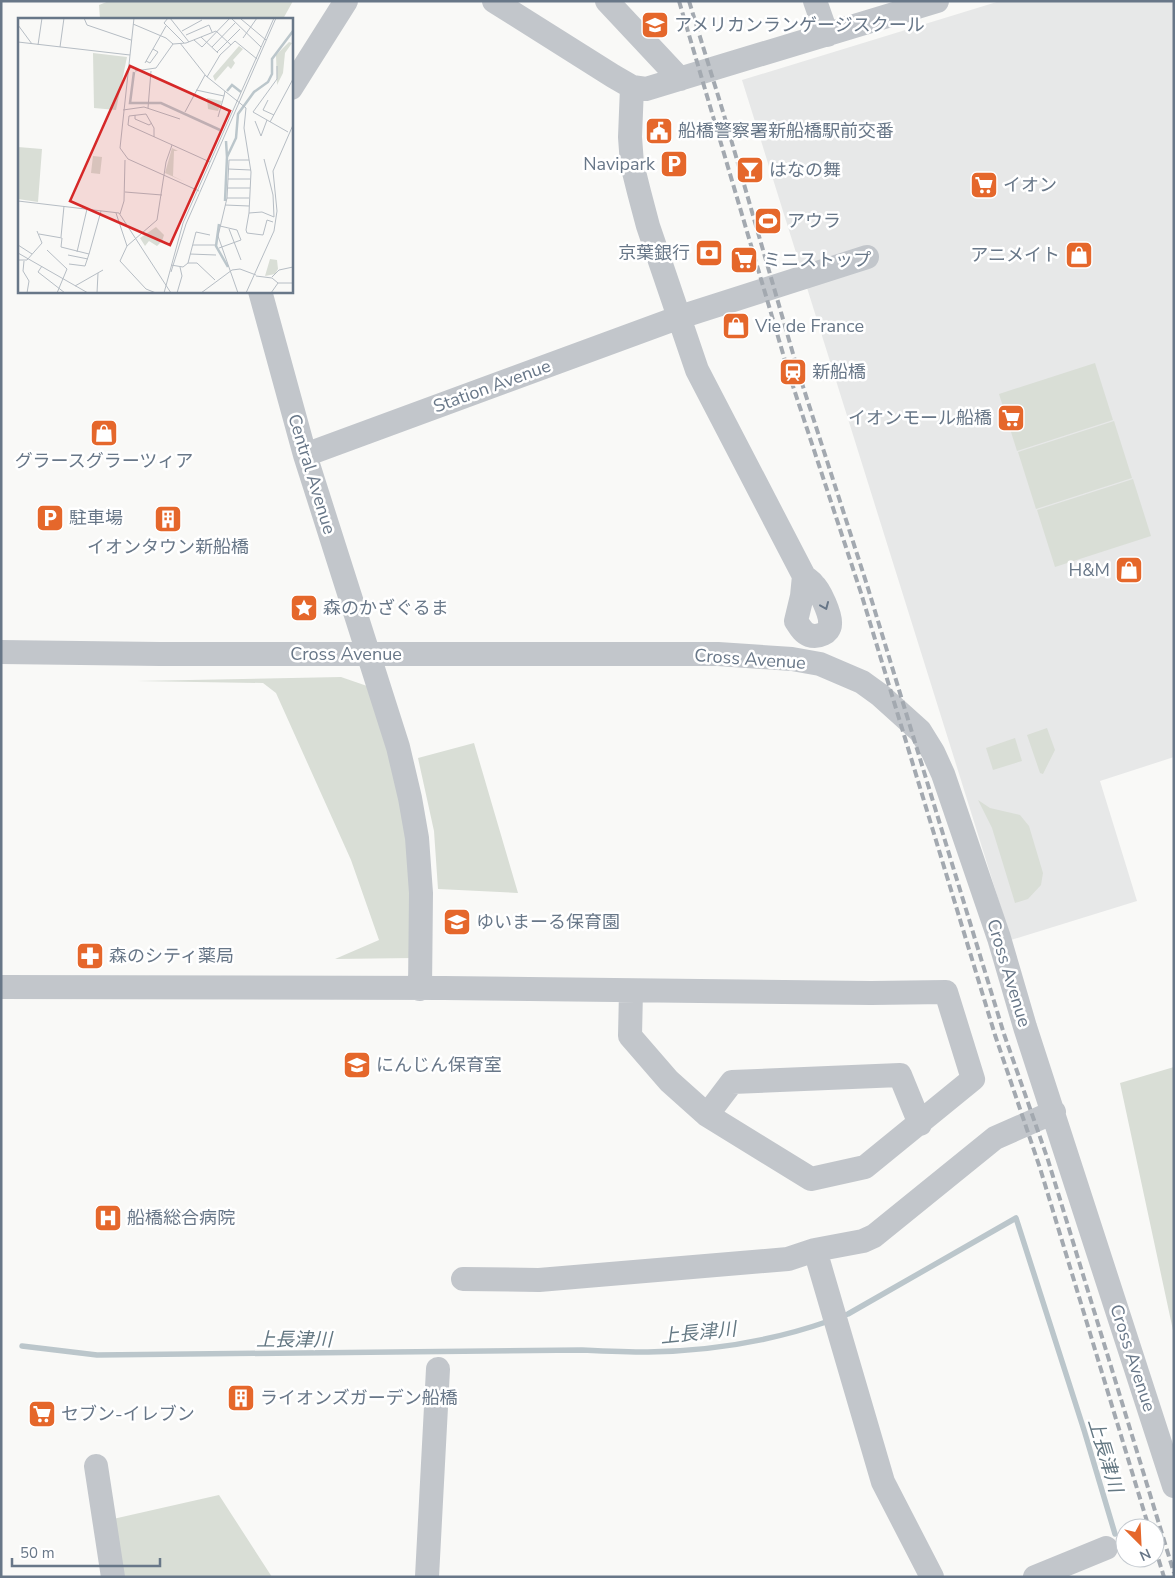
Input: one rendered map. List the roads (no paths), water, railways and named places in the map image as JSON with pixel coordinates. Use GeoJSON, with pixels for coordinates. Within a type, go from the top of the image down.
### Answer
{"type":"FeatureCollection","features":[{"type":"Feature","properties":{"kind":"street"},"geometry":{"type":"LineString","coordinates":[[292,86],[346,1]]}},
{"type":"Feature","properties":{"kind":"street"},"geometry":{"type":"LineString","coordinates":[[494,1],[632,87],[646,89],[936,1]]}},
{"type":"Feature","properties":{"kind":"street"},"geometry":{"type":"LineString","coordinates":[[607,1],[680,79]]}},
{"type":"Feature","properties":{"kind":"street"},"geometry":{"type":"LineString","coordinates":[[816,1],[827,35]]}},
{"type":"Feature","properties":{"kind":"street"},"geometry":{"type":"LineString","coordinates":[[632,87],[630,130],[632,164],[648,226],[697,370],[804,576]]}},
{"type":"Feature","properties":{"kind":"street","name":"Station Avenue"},"geometry":{"type":"LineString","coordinates":[[305,455],[680,317],[867,257]]}},
{"type":"Feature","properties":{"kind":"street","name":"Central Avenue"},"geometry":{"type":"LineString","coordinates":[[260,292],[305,455],[398,747],[417,838],[422,893],[420,989]]}},
{"type":"Feature","properties":{"kind":"street","name":"Cross Avenue"},"geometry":{"type":"LineString","coordinates":[[1,652],[718,654],[792,659],[820,664],[862,682],[880,695],[920,731],[934,752],[943,774],[999,938],[1025,1027],[1174,1486]]}},
{"type":"Feature","properties":{"kind":"street"},"geometry":{"type":"LineString","coordinates":[[1,987],[444,988],[631,990],[871,993],[946,992],[973,1079],[865,1167],[811,1179],[708,1115],[669,1080],[630,1036],[631,990]]}},
{"type":"Feature","properties":{"kind":"street"},"geometry":{"type":"LineString","coordinates":[[708,1115],[732,1082],[900,1075],[920,1124]]}},
{"type":"Feature","properties":{"kind":"street"},"geometry":{"type":"LineString","coordinates":[[463,1280],[539,1280],[758,1262],[788,1259],[815,1250],[863,1241],[874,1236],[995,1138],[1054,1112]]}},
{"type":"Feature","properties":{"kind":"street"},"geometry":{"type":"LineString","coordinates":[[815,1250],[883,1482],[932,1577]]}},
{"type":"Feature","properties":{"kind":"street"},"geometry":{"type":"LineString","coordinates":[[427,1577],[438,1369]]}},
{"type":"Feature","properties":{"kind":"street"},"geometry":{"type":"LineString","coordinates":[[96,1466],[113,1577]]}},
{"type":"Feature","properties":{"kind":"street"},"geometry":{"type":"LineString","coordinates":[[1036,1577],[1106,1548]]}},
{"type":"Feature","properties":{"kind":"waterway","name":"上長津川"},"geometry":{"type":"LineString","coordinates":[[840,1317],[1016,1218],[1084,1430],[1115,1534]]}},
{"type":"Feature","properties":{"kind":"waterway","name":"上長津川"},"geometry":{"type":"LineString","coordinates":[[22,1346],[97,1355],[582,1350],[648,1352],[694,1350],[740,1344],[785,1334],[829,1321]]}},
{"type":"Feature","properties":{"kind":"railway"},"geometry":{"type":"LineString","coordinates":[[679,1],[789,374],[861,593],[995,1035],[1040,1168],[1146,1518]]}},
{"type":"Feature","properties":{"kind":"railway"},"geometry":{"type":"LineString","coordinates":[[689,1],[798,371],[867,585],[1004,1034],[1048,1160],[1174,1573]]}},
{"type":"Feature","properties":{"kind":"railway"},"geometry":{"type":"LineString","coordinates":[[1161,1568],[1164,1577]]}},
{"type":"Feature","properties":{"kind":"place","name":"アメリカンランゲージスクール"},"geometry":{"type":"Point","coordinates":[655,25]}},
{"type":"Feature","properties":{"kind":"place","name":"船橋警察署新船橋駅前交番"},"geometry":{"type":"Point","coordinates":[659,131]}},
{"type":"Feature","properties":{"kind":"place","name":"Navipark"},"geometry":{"type":"Point","coordinates":[674,164]}},
{"type":"Feature","properties":{"kind":"place","name":"はなの舞"},"geometry":{"type":"Point","coordinates":[750,170]}},
{"type":"Feature","properties":{"kind":"place","name":"イオン"},"geometry":{"type":"Point","coordinates":[984,185]}},
{"type":"Feature","properties":{"kind":"place","name":"アウラ"},"geometry":{"type":"Point","coordinates":[768,221]}},
{"type":"Feature","properties":{"kind":"place","name":"京葉銀行"},"geometry":{"type":"Point","coordinates":[709,253]}},
{"type":"Feature","properties":{"kind":"place","name":"アニメイト"},"geometry":{"type":"Point","coordinates":[1079,255]}},
{"type":"Feature","properties":{"kind":"place","name":"ミニストップ"},"geometry":{"type":"Point","coordinates":[744,260]}},
{"type":"Feature","properties":{"kind":"place","name":"Vie de France"},"geometry":{"type":"Point","coordinates":[736,326]}},
{"type":"Feature","properties":{"kind":"place","name":"新船橋"},"geometry":{"type":"Point","coordinates":[793,372]}},
{"type":"Feature","properties":{"kind":"place","name":"イオンモール船橋"},"geometry":{"type":"Point","coordinates":[1011,418]}},
{"type":"Feature","properties":{"kind":"place","name":"グラースグラーツィア"},"geometry":{"type":"Point","coordinates":[104,433]}},
{"type":"Feature","properties":{"kind":"place","name":"駐車場"},"geometry":{"type":"Point","coordinates":[50,518]}},
{"type":"Feature","properties":{"kind":"place","name":"イオンタウン新船橋"},"geometry":{"type":"Point","coordinates":[168,519]}},
{"type":"Feature","properties":{"kind":"place","name":"H&M"},"geometry":{"type":"Point","coordinates":[1129,570]}},
{"type":"Feature","properties":{"kind":"place","name":"森のかざぐるま"},"geometry":{"type":"Point","coordinates":[304,608]}},
{"type":"Feature","properties":{"kind":"place","name":"ゆいまーる保育園"},"geometry":{"type":"Point","coordinates":[457,922]}},
{"type":"Feature","properties":{"kind":"place","name":"森のシティ薬局"},"geometry":{"type":"Point","coordinates":[90,956]}},
{"type":"Feature","properties":{"kind":"place","name":"にんじん保育室"},"geometry":{"type":"Point","coordinates":[357,1065]}},
{"type":"Feature","properties":{"kind":"place","name":"船橋総合病院"},"geometry":{"type":"Point","coordinates":[108,1218]}},
{"type":"Feature","properties":{"kind":"place","name":"ライオンズガーデン船橋"},"geometry":{"type":"Point","coordinates":[241,1398]}},
{"type":"Feature","properties":{"kind":"place","name":"セブン-イレブン"},"geometry":{"type":"Point","coordinates":[42,1414]}}]}
